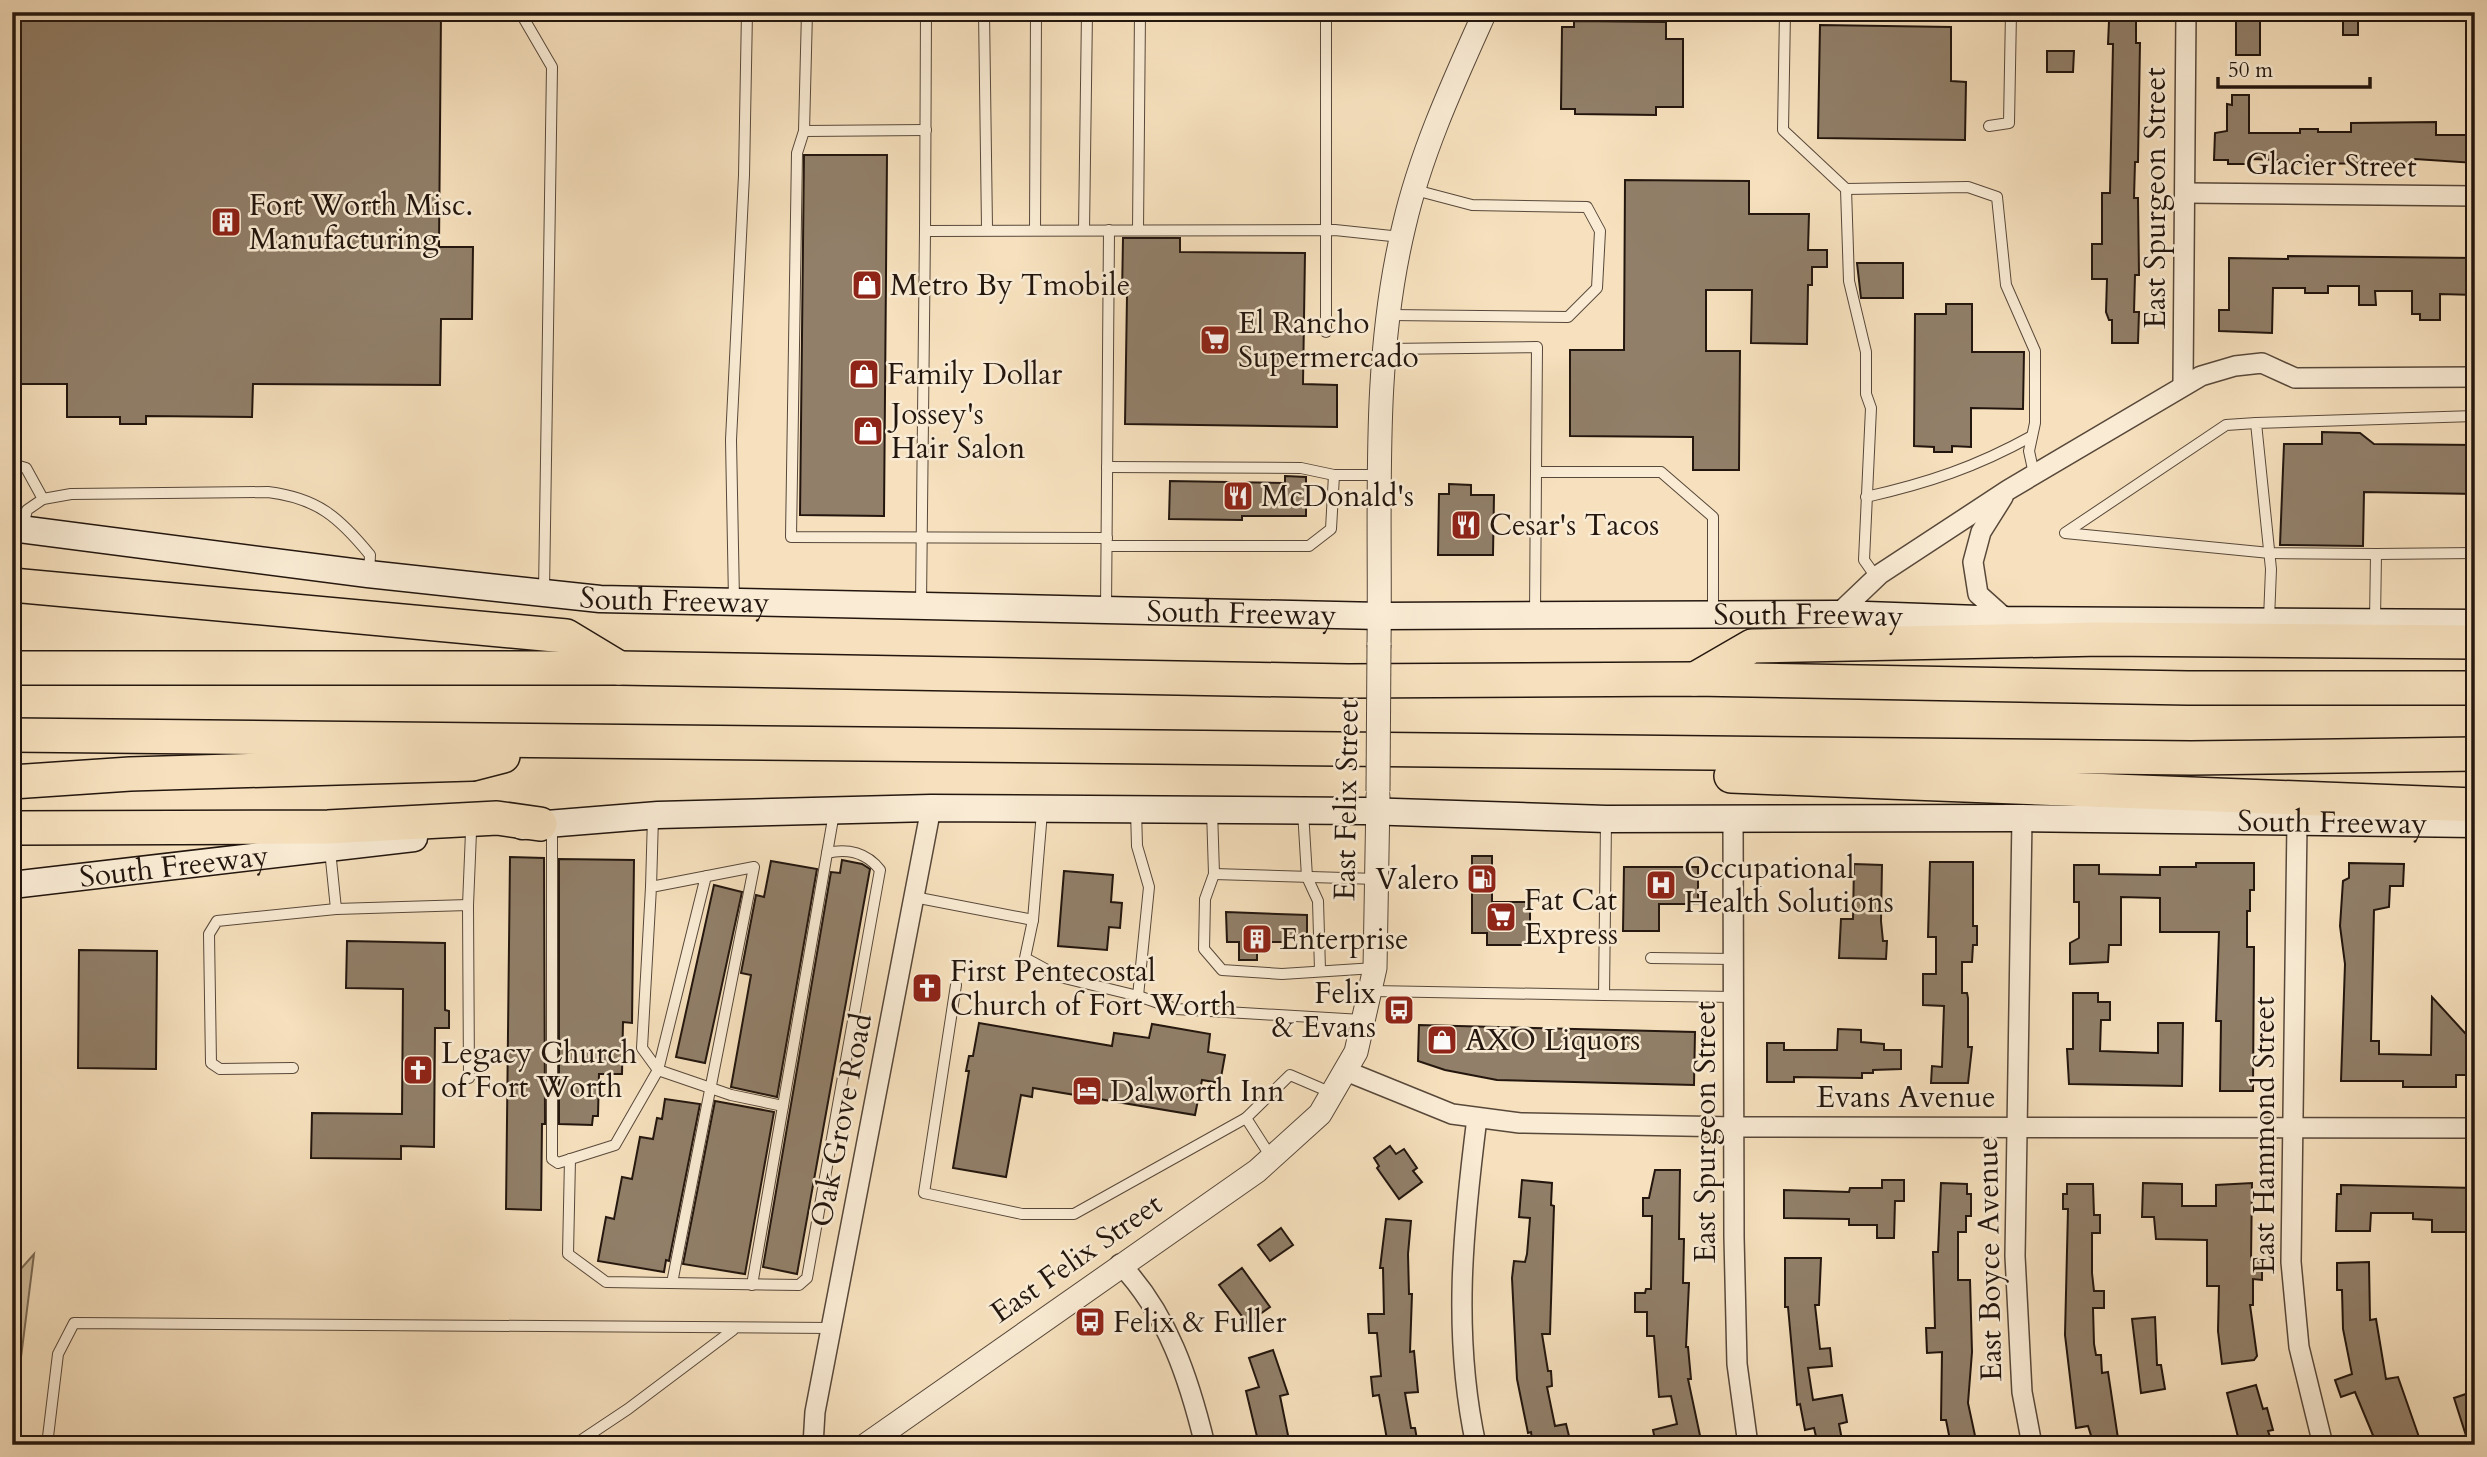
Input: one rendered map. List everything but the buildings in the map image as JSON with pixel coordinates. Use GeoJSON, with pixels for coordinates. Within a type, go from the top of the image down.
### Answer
{"type":"FeatureCollection","features":[{"type":"Feature","properties":{"kind":"highway"},"geometry":{"type":"LineString","coordinates":[[12,578],[100,593]]}},
{"type":"Feature","properties":{"kind":"highway"},"geometry":{"type":"LineString","coordinates":[[12,586],[566,636],[619,668]]}},
{"type":"Feature","properties":{"kind":"highway"},"geometry":{"type":"LineString","coordinates":[[1694,679],[1752,646],[2101,639],[2475,642]]}},
{"type":"Feature","properties":{"kind":"highway"},"geometry":{"type":"LineString","coordinates":[[12,668],[619,668],[1362,681],[1694,679],[2188,688],[2475,688]]}},
{"type":"Feature","properties":{"kind":"highway"},"geometry":{"type":"LineString","coordinates":[[12,735],[549,743],[2191,758],[2475,754]]}},
{"type":"Feature","properties":{"kind":"highway"},"geometry":{"type":"LineString","coordinates":[[12,782],[130,774],[472,764],[549,743]]}},
{"type":"Feature","properties":{"kind":"highway"},"geometry":{"type":"LineString","coordinates":[[1660,753],[1715,775],[2475,805]]}},
{"type":"Feature","properties":{"kind":"highway"},"geometry":{"type":"LineString","coordinates":[[12,828],[328,827],[497,818],[546,824]]}},
{"type":"Feature","properties":{"kind":"main road","name":"South Freeway"},"geometry":{"type":"LineString","coordinates":[[17,529],[544,594],[734,604],[1380,616],[1838,614],[2007,620],[2475,623]]}},
{"type":"Feature","properties":{"kind":"main road","name":"South Freeway"},"geometry":{"type":"LineString","coordinates":[[12,885],[330,846],[546,824],[653,815],[835,808],[1303,811],[1378,801],[1605,819],[2022,818],[2475,824]]}},
{"type":"Feature","properties":{"kind":"street","name":"East Felix Street"},"geometry":{"type":"LineString","coordinates":[[880,1441],[1120,1264],[1272,1158],[1320,1114],[1356,1052],[1372,992],[1375,968],[1380,475],[1390,315],[1402,237],[1415,190],[1455,80],[1485,12]]}},
{"type":"Feature","properties":{"kind":"street","name":"East Spurgeon Street"},"geometry":{"type":"LineString","coordinates":[[2183,384],[2187,193],[2186,12]]}},
{"type":"Feature","properties":{"kind":"street","name":"Glacier Street"},"geometry":{"type":"LineString","coordinates":[[2187,193],[2475,197]]}},
{"type":"Feature","properties":{"kind":"street"},"geometry":{"type":"LineString","coordinates":[[1838,614],[1876,577],[2008,490],[2183,384],[2235,366],[2262,363],[2295,378],[2475,377]]}},
{"type":"Feature","properties":{"kind":"street"},"geometry":{"type":"LineString","coordinates":[[2007,620],[1978,594],[1973,562],[1981,532],[2008,490]]}},
{"type":"Feature","properties":{"kind":"street","name":"Oak Grove Road"},"geometry":{"type":"LineString","coordinates":[[813,1445],[815,1412],[931,808]]}},
{"type":"Feature","properties":{"kind":"street","name":"East Spurgeon Street"},"geometry":{"type":"LineString","coordinates":[[1733,818],[1737,1364],[1748,1445]]}},
{"type":"Feature","properties":{"kind":"street","name":"East Boyce Avenue"},"geometry":{"type":"LineString","coordinates":[[2022,818],[2015,1126],[2018,1349],[2022,1392],[2032,1445]]}},
{"type":"Feature","properties":{"kind":"street","name":"East Hammond Street"},"geometry":{"type":"LineString","coordinates":[[2297,823],[2292,1128],[2294,1306],[2308,1391],[2323,1445]]}},
{"type":"Feature","properties":{"kind":"street","name":"Evans Avenue"},"geometry":{"type":"LineString","coordinates":[[1346,1072],[1433,1109],[1477,1118],[1583,1125],[2475,1128]]}},
{"type":"Feature","properties":{"kind":"street"},"geometry":{"type":"LineString","coordinates":[[1476,1445],[1466,1399],[1461,1261],[1477,1118]]}},
{"type":"Feature","properties":{"kind":"street"},"geometry":{"type":"LineString","coordinates":[[1120,1264],[1158,1315],[1178,1354],[1205,1445]]}},
{"type":"Feature","properties":{"kind":"lane"},"geometry":{"type":"LineString","coordinates":[[520,12],[552,67],[544,594]]}},
{"type":"Feature","properties":{"kind":"lane"},"geometry":{"type":"LineString","coordinates":[[734,604],[731,440],[744,175],[747,12]]}},
{"type":"Feature","properties":{"kind":"lane"},"geometry":{"type":"LineString","coordinates":[[807,12],[804,131],[797,153],[791,537],[921,536],[1309,546],[1331,529],[1334,475]]}},
{"type":"Feature","properties":{"kind":"lane"},"geometry":{"type":"LineString","coordinates":[[921,608],[926,12]]}},
{"type":"Feature","properties":{"kind":"lane"},"geometry":{"type":"LineString","coordinates":[[984,12],[987,228]]}},
{"type":"Feature","properties":{"kind":"lane"},"geometry":{"type":"LineString","coordinates":[[1035,229],[1036,12]]}},
{"type":"Feature","properties":{"kind":"lane"},"geometry":{"type":"LineString","coordinates":[[1084,230],[1087,12]]}},
{"type":"Feature","properties":{"kind":"lane"},"geometry":{"type":"LineString","coordinates":[[1138,230],[1140,12]]}},
{"type":"Feature","properties":{"kind":"lane"},"geometry":{"type":"LineString","coordinates":[[1326,12],[1326,332]]}},
{"type":"Feature","properties":{"kind":"lane"},"geometry":{"type":"LineString","coordinates":[[1785,12],[1783,130],[1846,189],[1968,187],[1997,197],[2006,285],[2035,351],[2035,423],[2029,451],[2034,474]]}},
{"type":"Feature","properties":{"kind":"lane"},"geometry":{"type":"LineString","coordinates":[[1989,126],[2009,123],[2011,12]]}},
{"type":"Feature","properties":{"kind":"lane"},"geometry":{"type":"LineString","coordinates":[[804,131],[926,130]]}},
{"type":"Feature","properties":{"kind":"lane"},"geometry":{"type":"LineString","coordinates":[[1846,189],[1849,281],[1866,352],[1866,394],[1871,408],[1864,560],[1876,577]]}},
{"type":"Feature","properties":{"kind":"lane"},"geometry":{"type":"LineString","coordinates":[[1390,315],[1568,317],[1597,289],[1600,231],[1587,206],[1472,205],[1415,190]]}},
{"type":"Feature","properties":{"kind":"lane"},"geometry":{"type":"LineString","coordinates":[[925,231],[987,228],[1326,230],[1402,237]]}},
{"type":"Feature","properties":{"kind":"lane"},"geometry":{"type":"LineString","coordinates":[[1107,610],[1109,230]]}},
{"type":"Feature","properties":{"kind":"lane"},"geometry":{"type":"LineString","coordinates":[[1387,349],[1537,347],[1535,617]]}},
{"type":"Feature","properties":{"kind":"lane"},"geometry":{"type":"LineString","coordinates":[[2475,416],[2226,425],[2064,533],[2270,553],[2475,553]]}},
{"type":"Feature","properties":{"kind":"lane"},"geometry":{"type":"LineString","coordinates":[[2256,423],[2270,553],[2269,623]]}},
{"type":"Feature","properties":{"kind":"lane"},"geometry":{"type":"LineString","coordinates":[[1866,497],[1931,482],[1988,460],[2032,436]]}},
{"type":"Feature","properties":{"kind":"lane"},"geometry":{"type":"LineString","coordinates":[[12,464],[26,468],[43,499]]}},
{"type":"Feature","properties":{"kind":"lane"},"geometry":{"type":"LineString","coordinates":[[1107,467],[1301,468],[1334,475],[1380,475]]}},
{"type":"Feature","properties":{"kind":"lane"},"geometry":{"type":"LineString","coordinates":[[1536,472],[1661,471],[1713,517],[1713,615]]}},
{"type":"Feature","properties":{"kind":"lane"},"geometry":{"type":"LineString","coordinates":[[17,529],[27,510],[43,499],[71,494],[268,492],[293,495],[326,509],[355,537],[370,555],[369,574]]}},
{"type":"Feature","properties":{"kind":"lane"},"geometry":{"type":"LineString","coordinates":[[2375,624],[2376,554]]}},
{"type":"Feature","properties":{"kind":"lane"},"geometry":{"type":"LineString","coordinates":[[752,1285],[835,808]]}},
{"type":"Feature","properties":{"kind":"lane"},"geometry":{"type":"LineString","coordinates":[[1042,808],[1033,920],[1025,958],[1060,977],[1138,996],[1176,1009],[1333,1016],[1364,1021]]}},
{"type":"Feature","properties":{"kind":"lane"},"geometry":{"type":"LineString","coordinates":[[1136,809],[1137,846],[1149,887],[1138,996]]}},
{"type":"Feature","properties":{"kind":"lane"},"geometry":{"type":"LineString","coordinates":[[1212,810],[1214,874],[1205,899],[1204,949],[1222,970],[1282,974],[1375,968]]}},
{"type":"Feature","properties":{"kind":"lane"},"geometry":{"type":"LineString","coordinates":[[1303,811],[1307,877],[1318,901],[1320,970]]}},
{"type":"Feature","properties":{"kind":"lane"},"geometry":{"type":"LineString","coordinates":[[653,815],[652,887],[642,1048],[658,1070],[710,1088],[783,1106]]}},
{"type":"Feature","properties":{"kind":"lane"},"geometry":{"type":"LineString","coordinates":[[1604,995],[1605,819]]}},
{"type":"Feature","properties":{"kind":"lane"},"geometry":{"type":"LineString","coordinates":[[546,824],[552,1158],[558,1163],[615,1146],[658,1070],[706,876]]}},
{"type":"Feature","properties":{"kind":"lane"},"geometry":{"type":"LineString","coordinates":[[470,1078],[468,905],[471,832]]}},
{"type":"Feature","properties":{"kind":"lane"},"geometry":{"type":"LineString","coordinates":[[330,846],[336,909]]}},
{"type":"Feature","properties":{"kind":"lane"},"geometry":{"type":"LineString","coordinates":[[570,1159],[568,1254],[606,1282],[799,1285],[807,1278],[880,870],[873,861],[845,849],[828,853]]}},
{"type":"Feature","properties":{"kind":"lane"},"geometry":{"type":"LineString","coordinates":[[652,887],[754,867],[672,1283]]}},
{"type":"Feature","properties":{"kind":"lane"},"geometry":{"type":"LineString","coordinates":[[1214,874],[1377,879]]}},
{"type":"Feature","properties":{"kind":"lane"},"geometry":{"type":"LineString","coordinates":[[914,897],[1033,920]]}},
{"type":"Feature","properties":{"kind":"lane"},"geometry":{"type":"LineString","coordinates":[[293,1068],[220,1069],[211,1063],[209,934],[217,921],[336,909],[468,905]]}},
{"type":"Feature","properties":{"kind":"lane"},"geometry":{"type":"LineString","coordinates":[[1651,958],[1734,959]]}},
{"type":"Feature","properties":{"kind":"lane"},"geometry":{"type":"LineString","coordinates":[[956,985],[924,1193],[1022,1214],[1074,1214],[1247,1118],[1290,1075],[1333,1093]]}},
{"type":"Feature","properties":{"kind":"lane"},"geometry":{"type":"LineString","coordinates":[[1372,992],[1734,998]]}},
{"type":"Feature","properties":{"kind":"lane"},"geometry":{"type":"LineString","coordinates":[[1247,1118],[1272,1158]]}},
{"type":"Feature","properties":{"kind":"lane"},"geometry":{"type":"LineString","coordinates":[[47,1445],[58,1354],[74,1323],[831,1328]]}},
{"type":"Feature","properties":{"kind":"lane"},"geometry":{"type":"LineString","coordinates":[[574,1445],[628,1409],[733,1329]]}},
{"type":"Feature","properties":{"kind":"shaded area"},"geometry":{"type":"Polygon","coordinates":[[[34,1254],[12,1429],[12,1279],[34,1254]]]}},
{"type":"Feature","properties":{"kind":"place","name":"Fort Worth Misc. Manufacturing"},"geometry":{"type":"Point","coordinates":[226,222]}},
{"type":"Feature","properties":{"kind":"place","name":"Metro By Tmobile"},"geometry":{"type":"Point","coordinates":[867,285]}},
{"type":"Feature","properties":{"kind":"place","name":"El Rancho Supermercado"},"geometry":{"type":"Point","coordinates":[1215,340]}},
{"type":"Feature","properties":{"kind":"place","name":"Family Dollar"},"geometry":{"type":"Point","coordinates":[864,374]}},
{"type":"Feature","properties":{"kind":"place","name":"Jossey's Hair Salon"},"geometry":{"type":"Point","coordinates":[868,431]}},
{"type":"Feature","properties":{"kind":"place","name":"McDonald's"},"geometry":{"type":"Point","coordinates":[1238,496]}},
{"type":"Feature","properties":{"kind":"place","name":"Cesar's Tacos"},"geometry":{"type":"Point","coordinates":[1466,525]}},
{"type":"Feature","properties":{"kind":"place","name":"Valero"},"geometry":{"type":"Point","coordinates":[1482,879]}},
{"type":"Feature","properties":{"kind":"place","name":"Occupational Health Solutions"},"geometry":{"type":"Point","coordinates":[1661,885]}},
{"type":"Feature","properties":{"kind":"place","name":"Fat Cat Express"},"geometry":{"type":"Point","coordinates":[1501,917]}},
{"type":"Feature","properties":{"kind":"place","name":"Enterprise"},"geometry":{"type":"Point","coordinates":[1257,939]}},
{"type":"Feature","properties":{"kind":"place","name":"First Pentecostal Church of Fort Worth"},"geometry":{"type":"Point","coordinates":[927,988]}},
{"type":"Feature","properties":{"kind":"place","name":"Felix & Evans"},"geometry":{"type":"Point","coordinates":[1399,1010]}},
{"type":"Feature","properties":{"kind":"place","name":"AXO Liquors"},"geometry":{"type":"Point","coordinates":[1442,1040]}},
{"type":"Feature","properties":{"kind":"place","name":"Legacy Church of Fort Worth"},"geometry":{"type":"Point","coordinates":[418,1070]}},
{"type":"Feature","properties":{"kind":"place","name":"Dalworth Inn"},"geometry":{"type":"Point","coordinates":[1087,1091]}},
{"type":"Feature","properties":{"kind":"place","name":"Felix & Fuller"},"geometry":{"type":"Point","coordinates":[1090,1322]}}]}
